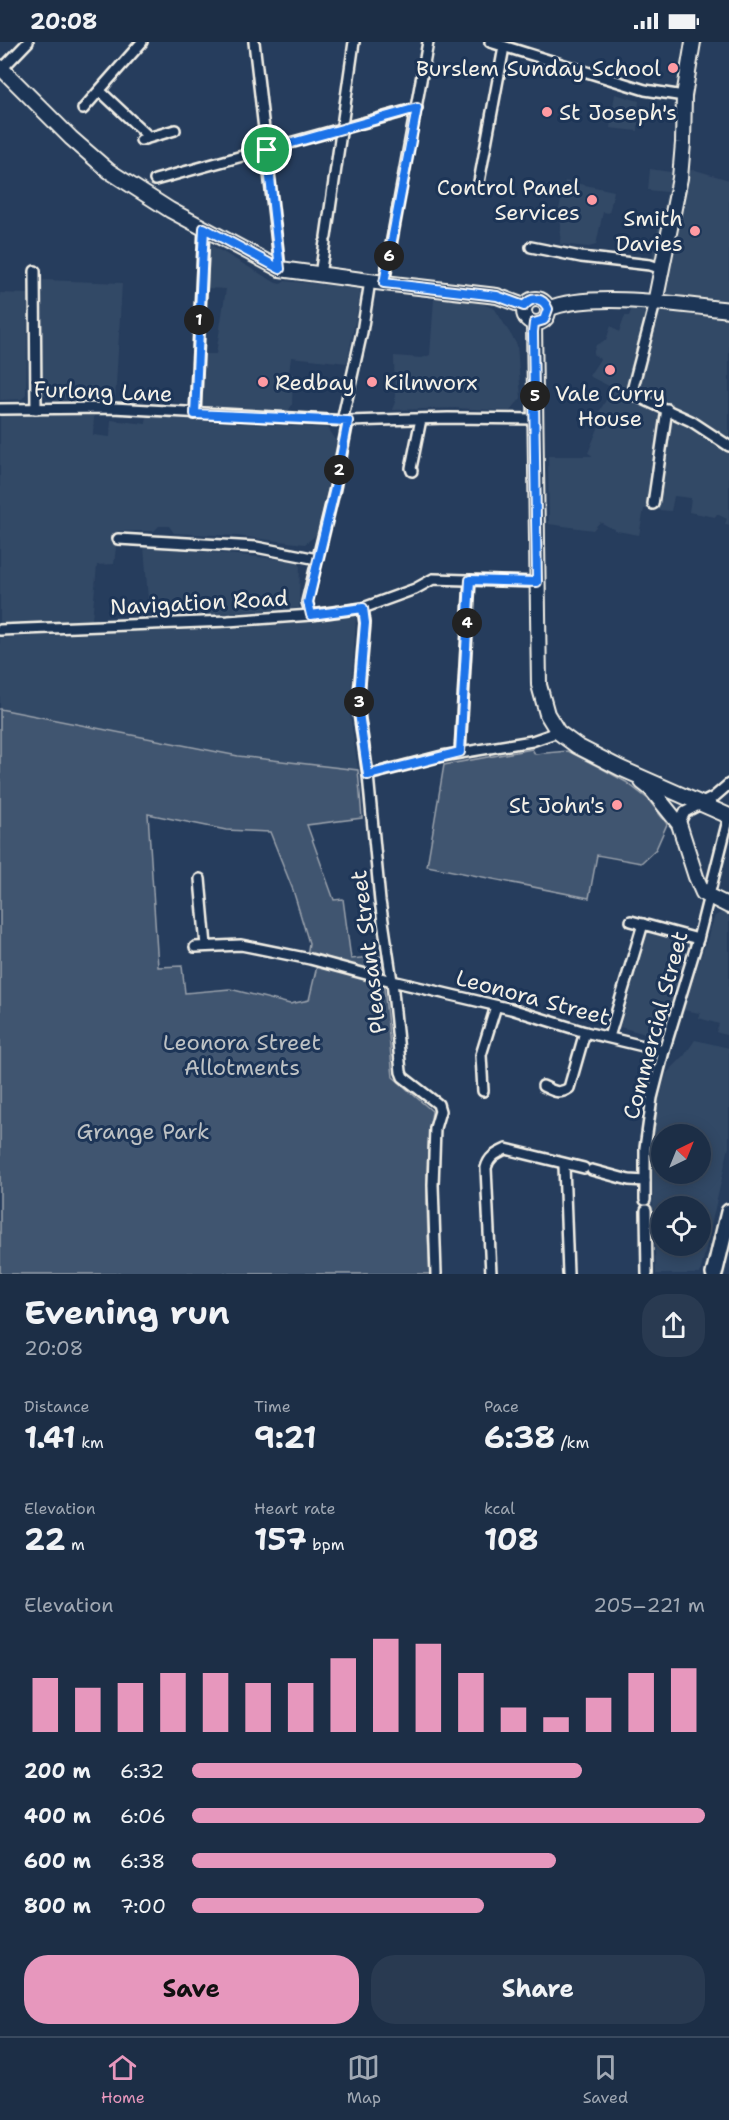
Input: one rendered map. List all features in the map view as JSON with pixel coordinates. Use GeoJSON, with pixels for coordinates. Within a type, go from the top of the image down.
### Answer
{"type":"FeatureCollection","features":[{"type":"Feature","properties":{"kind":"main road"},"geometry":{"type":"LineString","coordinates":[[655,303],[680,178],[684,96],[693,42]]}},
{"type":"Feature","properties":{"kind":"main road"},"geometry":{"type":"LineString","coordinates":[[1,67],[71,138],[109,171],[204,228],[280,269],[497,296],[524,306]]}},
{"type":"Feature","properties":{"kind":"main road"},"geometry":{"type":"LineString","coordinates":[[524,306],[530,300],[537,299],[544,302],[548,309]]}},
{"type":"Feature","properties":{"kind":"main road"},"geometry":{"type":"LineString","coordinates":[[524,306],[526,318],[534,323],[544,320],[548,309],[584,300],[655,303],[729,310]]}},
{"type":"Feature","properties":{"kind":"main road"},"geometry":{"type":"LineString","coordinates":[[534,323],[539,685],[547,714],[558,732],[577,746],[620,768],[729,816]]}},
{"type":"Feature","properties":{"kind":"main road"},"geometry":{"type":"LineString","coordinates":[[620,768],[651,789],[679,824],[703,893],[729,906]]}},
{"type":"Feature","properties":{"kind":"main road"},"geometry":{"type":"LineString","coordinates":[[714,1274],[725,1248],[729,1212]]}},
{"type":"Feature","properties":{"kind":"street"},"geometry":{"type":"LineString","coordinates":[[1,67],[28,42]]}},
{"type":"Feature","properties":{"kind":"street"},"geometry":{"type":"LineString","coordinates":[[83,109],[142,42]]}},
{"type":"Feature","properties":{"kind":"street"},"geometry":{"type":"LineString","coordinates":[[254,42],[280,269]]}},
{"type":"Feature","properties":{"kind":"street"},"geometry":{"type":"LineString","coordinates":[[320,274],[354,42]]}},
{"type":"Feature","properties":{"kind":"street"},"geometry":{"type":"LineString","coordinates":[[384,283],[428,42]]}},
{"type":"Feature","properties":{"kind":"street"},"geometry":{"type":"LineString","coordinates":[[490,42],[645,90],[684,96]]}},
{"type":"Feature","properties":{"kind":"street"},"geometry":{"type":"LineString","coordinates":[[478,182],[504,46]]}},
{"type":"Feature","properties":{"kind":"street"},"geometry":{"type":"LineString","coordinates":[[100,91],[145,138],[175,130]]}},
{"type":"Feature","properties":{"kind":"street"},"geometry":{"type":"LineString","coordinates":[[155,180],[417,108]]}},
{"type":"Feature","properties":{"kind":"street"},"geometry":{"type":"LineString","coordinates":[[195,414],[204,228]]}},
{"type":"Feature","properties":{"kind":"street"},"geometry":{"type":"LineString","coordinates":[[531,248],[572,256],[650,265],[662,269]]}},
{"type":"Feature","properties":{"kind":"street"},"geometry":{"type":"LineString","coordinates":[[35,272],[36,409]]}},
{"type":"Feature","properties":{"kind":"street"},"geometry":{"type":"LineString","coordinates":[[311,615],[308,602],[335,488],[369,281]]}},
{"type":"Feature","properties":{"kind":"street"},"geometry":{"type":"LineString","coordinates":[[24,282],[35,282]]}},
{"type":"Feature","properties":{"kind":"street"},"geometry":{"type":"LineString","coordinates":[[655,303],[633,387],[634,395],[691,421],[729,446]]}},
{"type":"Feature","properties":{"kind":"street","name":"Furlong Lane"},"geometry":{"type":"LineString","coordinates":[[0,409],[113,408],[345,421],[448,417],[535,419]]}},
{"type":"Feature","properties":{"kind":"street"},"geometry":{"type":"LineString","coordinates":[[665,499],[654,500],[667,409]]}},
{"type":"Feature","properties":{"kind":"street"},"geometry":{"type":"LineString","coordinates":[[412,471],[421,419]]}},
{"type":"Feature","properties":{"kind":"street"},"geometry":{"type":"LineString","coordinates":[[118,539],[256,547],[317,559]]}},
{"type":"Feature","properties":{"kind":"street","name":"Navigation Road"},"geometry":{"type":"LineString","coordinates":[[0,630],[228,621],[311,615],[363,608],[415,589],[433,579],[537,582]]}},
{"type":"Feature","properties":{"kind":"street"},"geometry":{"type":"LineString","coordinates":[[460,752],[470,580]]}},
{"type":"Feature","properties":{"kind":"street","name":"Pleasant Street"},"geometry":{"type":"LineString","coordinates":[[363,608],[365,623],[358,706],[403,1077],[438,1104],[440,1111],[435,1128],[433,1185],[436,1274]]}},
{"type":"Feature","properties":{"kind":"street"},"geometry":{"type":"LineString","coordinates":[[368,775],[460,752],[532,741],[558,732]]}},
{"type":"Feature","properties":{"kind":"street"},"geometry":{"type":"LineString","coordinates":[[679,824],[685,812],[723,790],[729,784]]}},
{"type":"Feature","properties":{"kind":"street","name":"Commercial Street"},"geometry":{"type":"LineString","coordinates":[[647,1274],[645,1148],[648,1119],[664,1051],[698,939],[729,816]]}},
{"type":"Feature","properties":{"kind":"street"},"geometry":{"type":"LineString","coordinates":[[200,879],[206,946]]}},
{"type":"Feature","properties":{"kind":"street"},"geometry":{"type":"LineString","coordinates":[[632,921],[698,939]]}},
{"type":"Feature","properties":{"kind":"street"},"geometry":{"type":"LineString","coordinates":[[609,1037],[643,924]]}},
{"type":"Feature","properties":{"kind":"street","name":"Leonora Street"},"geometry":{"type":"LineString","coordinates":[[195,947],[241,945],[321,961],[664,1051]]}},
{"type":"Feature","properties":{"kind":"street"},"geometry":{"type":"LineString","coordinates":[[483,1091],[481,1055],[496,1006]]}},
{"type":"Feature","properties":{"kind":"street"},"geometry":{"type":"LineString","coordinates":[[543,1086],[555,1092],[563,1092],[569,1088],[585,1032]]}},
{"type":"Feature","properties":{"kind":"street"},"geometry":{"type":"LineString","coordinates":[[491,1274],[486,1168],[488,1161],[495,1154],[506,1149],[629,1180],[645,1181]]}},
{"type":"Feature","properties":{"kind":"street"},"geometry":{"type":"LineString","coordinates":[[564,1165],[568,1274]]}},
{"type":"Feature","properties":{"kind":"shaded area"},"geometry":{"type":"Polygon","coordinates":[[[615,94],[639,101],[636,122],[638,122],[638,131],[610,128],[615,94]]]}},
{"type":"Feature","properties":{"kind":"shaded area"},"geometry":{"type":"Polygon","coordinates":[[[650,169],[670,172],[695,170],[729,180],[729,526],[725,524],[727,519],[717,514],[715,517],[689,512],[691,498],[674,496],[671,511],[644,509],[639,535],[617,531],[600,522],[593,530],[549,524],[548,456],[593,456],[588,453],[599,426],[599,412],[613,388],[589,376],[600,359],[593,354],[596,345],[606,340],[611,326],[619,332],[625,316],[629,316],[632,308],[642,309],[650,293],[653,250],[667,192],[648,190],[650,169]]]}},
{"type":"Feature","properties":{"kind":"shaded area"},"geometry":{"type":"Polygon","coordinates":[[[565,181],[614,191],[609,213],[603,212],[596,245],[589,247],[560,244],[559,210],[565,181]]]}},
{"type":"Feature","properties":{"kind":"shaded area"},"geometry":{"type":"Polygon","coordinates":[[[209,244],[276,283],[281,284],[285,281],[361,290],[347,363],[291,357],[289,373],[293,374],[292,405],[288,411],[202,407],[205,354],[216,354],[226,289],[207,288],[209,244]]]}},
{"type":"Feature","properties":{"kind":"shaded area"},"geometry":{"type":"Polygon","coordinates":[[[43,280],[122,283],[115,401],[50,399],[42,393],[43,280]]]}},
{"type":"Feature","properties":{"kind":"shaded area"},"geometry":{"type":"Polygon","coordinates":[[[0,293],[28,294],[26,394],[22,399],[0,400],[0,293]]]}},
{"type":"Feature","properties":{"kind":"shaded area"},"geometry":{"type":"Polygon","coordinates":[[[434,299],[475,301],[495,309],[517,345],[521,398],[510,411],[455,408],[392,410],[395,402],[394,356],[422,358],[430,355],[434,299]]]}},
{"type":"Feature","properties":{"kind":"shaded area"},"geometry":{"type":"Polygon","coordinates":[[[0,415],[94,416],[93,435],[110,437],[111,420],[146,424],[147,416],[328,428],[338,443],[316,535],[305,544],[237,536],[174,533],[169,526],[159,526],[154,531],[118,531],[114,564],[97,565],[92,620],[0,624],[0,415]]]}},
{"type":"Feature","properties":{"kind":"shaded area"},"geometry":{"type":"Polygon","coordinates":[[[144,546],[300,561],[299,608],[160,618],[156,611],[149,612],[144,546]]]}},
{"type":"Feature","properties":{"kind":"shaded area"},"geometry":{"type":"Polygon","coordinates":[[[356,616],[350,714],[358,770],[238,756],[0,709],[0,638],[269,625],[356,616]]]}},
{"type":"Feature","properties":{"kind":"shaded area"},"geometry":{"type":"Polygon","coordinates":[[[722,912],[729,913],[729,1036],[716,1032],[719,1024],[699,1018],[700,1013],[683,1010],[715,916],[722,912]]]}},
{"type":"Feature","properties":{"kind":"shaded area"},"geometry":{"type":"Polygon","coordinates":[[[648,932],[688,944],[661,1038],[620,1027],[648,932]]]}},
{"type":"Feature","properties":{"kind":"shaded area"},"geometry":{"type":"Polygon","coordinates":[[[695,1040],[729,1048],[729,1147],[711,1226],[711,1196],[652,1196],[652,1184],[711,1184],[711,1124],[655,1124],[657,1105],[667,1073],[684,1056],[695,1040]]]}},
{"type":"Feature","properties":{"kind":"shaded area"},"geometry":{"type":"Polygon","coordinates":[[[655,1256],[704,1256],[700,1274],[656,1274],[655,1256]]]}},
{"type":"Feature","properties":{"kind":"green space","name":"Grange Park"},"geometry":{"type":"Polygon","coordinates":[[[0,709],[238,756],[358,770],[362,818],[307,825],[334,900],[343,899],[351,959],[381,956],[393,1077],[432,1111],[427,1172],[430,1274],[0,1274],[0,709]],[[148,814],[158,967],[182,966],[185,993],[230,989],[290,1004],[309,1000],[317,966],[306,963],[309,943],[293,890],[270,832],[226,830],[148,814]]]}},
{"type":"Feature","properties":{"kind":"green space"},"geometry":{"type":"Polygon","coordinates":[[[532,749],[535,754],[568,751],[601,768],[626,782],[648,799],[667,824],[656,849],[641,863],[597,855],[589,898],[427,866],[444,765],[532,749]]]}},
{"type":"Feature","properties":{"kind":"place","name":"Burslem Sunday School"},"geometry":{"type":"Point","coordinates":[673,68]}},
{"type":"Feature","properties":{"kind":"place","name":"St Joseph's"},"geometry":{"type":"Point","coordinates":[547,112]}},
{"type":"Feature","properties":{"kind":"place","name":"Control Panel Services"},"geometry":{"type":"Point","coordinates":[592,200]}},
{"type":"Feature","properties":{"kind":"place","name":"Smith Davies"},"geometry":{"type":"Point","coordinates":[695,231]}},
{"type":"Feature","properties":{"kind":"place","name":"Vale Curry House"},"geometry":{"type":"Point","coordinates":[610,370]}},
{"type":"Feature","properties":{"kind":"place","name":"Redbay"},"geometry":{"type":"Point","coordinates":[263,382]}},
{"type":"Feature","properties":{"kind":"place","name":"Kilnworx"},"geometry":{"type":"Point","coordinates":[372,382]}},
{"type":"Feature","properties":{"kind":"place","name":"St John's"},"geometry":{"type":"Point","coordinates":[617,805]}},
{"type":"Feature","properties":{"kind":"route"},"geometry":{"type":"LineString","coordinates":[[417,108],[384,283],[497,296],[524,306],[530,300],[539,299],[546,304],[548,309],[544,320],[534,323],[533,332],[537,582],[470,580],[460,752],[368,775],[358,706],[365,623],[363,608],[311,615],[308,602],[348,421],[195,414],[204,228],[280,269],[267,150],[417,108]]}},
{"type":"Feature","properties":{"kind":"park label","name":"Leonora Street Allotments"},"geometry":{"type":"Point","coordinates":[242,1054]}}]}
